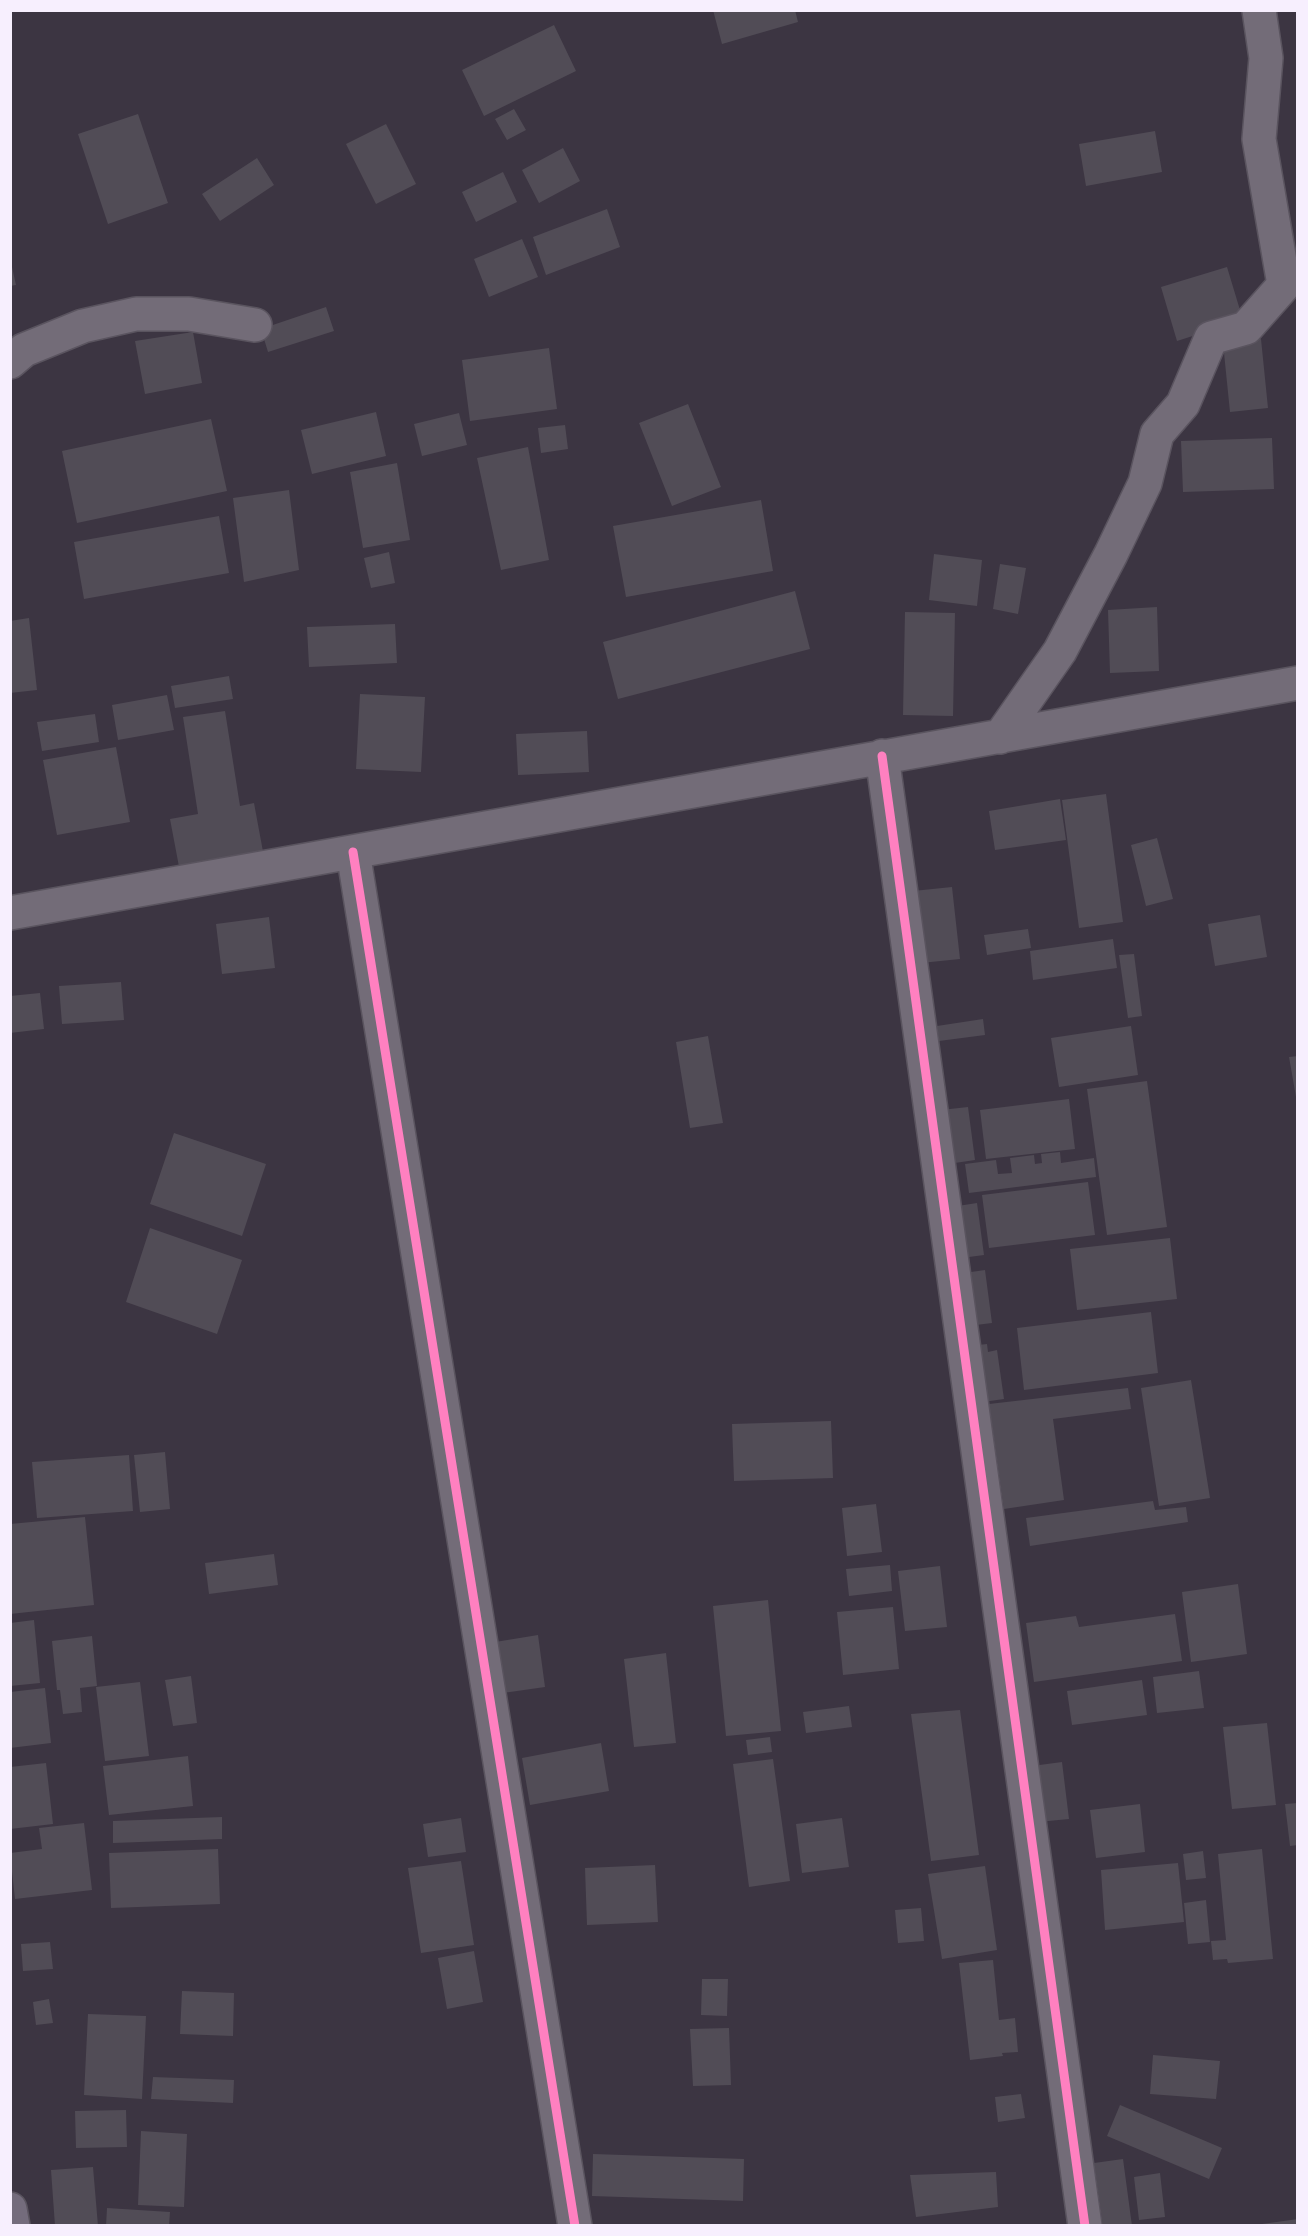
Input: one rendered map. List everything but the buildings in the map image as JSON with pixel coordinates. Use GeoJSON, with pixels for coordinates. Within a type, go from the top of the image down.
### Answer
{"type":"FeatureCollection","features":[{"type":"Feature","properties":{"kind":"main road"},"geometry":{"type":"LineString","coordinates":[[10,2209],[13,2226]]}},
{"type":"Feature","properties":{"kind":"street"},"geometry":{"type":"LineString","coordinates":[[1000,736],[1060,651],[1111,554],[1144,483],[1157,434],[1184,405],[1211,338],[1246,328],[1284,285],[1259,139],[1266,58],[1259,10]]}},
{"type":"Feature","properties":{"kind":"street"},"geometry":{"type":"LineString","coordinates":[[1259,139],[1298,266]]}},
{"type":"Feature","properties":{"kind":"street"},"geometry":{"type":"LineString","coordinates":[[10,362],[24,350],[82,326],[135,314],[189,314],[255,325]]}},
{"type":"Feature","properties":{"kind":"street"},"geometry":{"type":"LineString","coordinates":[[10,913],[1298,683]]}},
{"type":"Feature","properties":{"kind":"street"},"geometry":{"type":"LineString","coordinates":[[882,756],[1085,2226]]}},
{"type":"Feature","properties":{"kind":"street"},"geometry":{"type":"LineString","coordinates":[[353,852],[575,2226]]}},
{"type":"Feature","properties":{"kind":"cycle path"},"geometry":{"type":"LineString","coordinates":[[882,756],[1085,2226]]}},
{"type":"Feature","properties":{"kind":"cycle path"},"geometry":{"type":"LineString","coordinates":[[353,852],[575,2226]]}}]}
